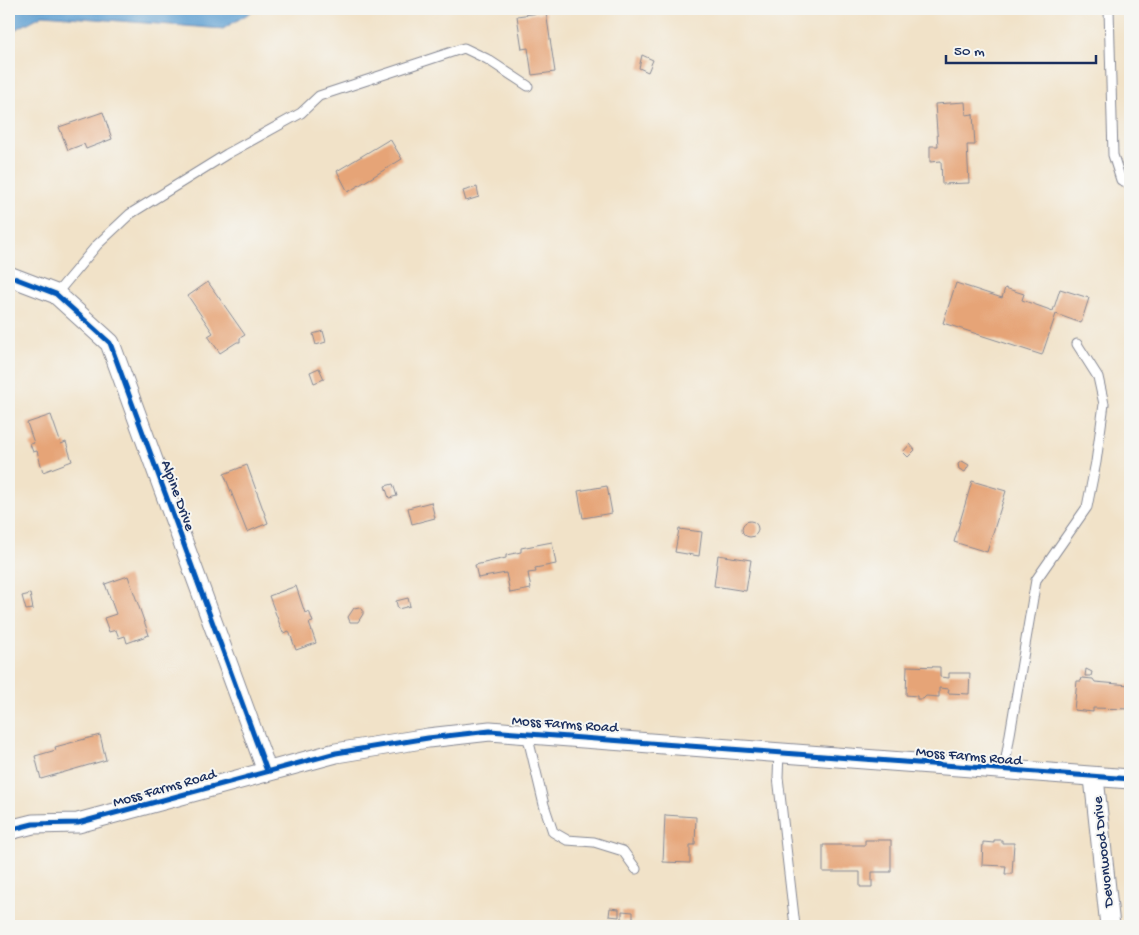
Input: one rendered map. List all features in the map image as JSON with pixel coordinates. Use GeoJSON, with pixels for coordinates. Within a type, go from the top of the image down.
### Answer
{"type":"FeatureCollection","features":[{"type":"Feature","properties":{"kind":"street","name":"Alpine Drive"},"geometry":{"type":"LineString","coordinates":[[9,276],[56,294],[110,343],[267,771]]}},
{"type":"Feature","properties":{"kind":"street","name":"Moss Farms Road"},"geometry":{"type":"LineString","coordinates":[[9,830],[33,824],[78,824],[336,753],[428,738],[490,731],[1094,778],[1130,779]]}},
{"type":"Feature","properties":{"kind":"street","name":"Devonwood Drive"},"geometry":{"type":"LineString","coordinates":[[1094,778],[1110,926]]}},
{"type":"Feature","properties":{"kind":"lane"},"geometry":{"type":"LineString","coordinates":[[1109,9],[1113,155],[1121,180],[1130,184]]}},
{"type":"Feature","properties":{"kind":"lane"},"geometry":{"type":"LineString","coordinates":[[56,294],[96,245],[130,214],[227,154],[302,112],[319,96],[464,48],[487,59],[528,86]]}},
{"type":"Feature","properties":{"kind":"lane"},"geometry":{"type":"LineString","coordinates":[[1004,771],[1036,580],[1087,507],[1096,462],[1104,404],[1098,377],[1077,344]]}},
{"type":"Feature","properties":{"kind":"lane"},"geometry":{"type":"LineString","coordinates":[[527,733],[544,805],[553,832],[568,840],[594,842],[623,851],[636,868]]}},
{"type":"Feature","properties":{"kind":"lane"},"geometry":{"type":"LineString","coordinates":[[779,752],[778,777],[796,926]]}},
{"type":"Feature","properties":{"kind":"water"},"geometry":{"type":"Polygon","coordinates":[[[9,9],[256,9],[223,29],[43,15],[9,33],[9,9]]]}},
{"type":"Feature","properties":{"kind":"building"},"geometry":{"type":"Polygon","coordinates":[[[546,12],[555,72],[532,75],[528,48],[522,49],[517,16],[546,12]]]}},
{"type":"Feature","properties":{"kind":"building"},"geometry":{"type":"Polygon","coordinates":[[[642,55],[653,60],[648,72],[639,68],[642,55]]]}},
{"type":"Feature","properties":{"kind":"building"},"geometry":{"type":"Polygon","coordinates":[[[965,102],[966,115],[973,114],[975,145],[967,145],[969,183],[942,184],[941,161],[930,162],[930,146],[938,146],[935,104],[965,102]]]}},
{"type":"Feature","properties":{"kind":"building"},"geometry":{"type":"Polygon","coordinates":[[[103,112],[112,139],[86,149],[84,144],[68,150],[59,127],[103,112]]]}},
{"type":"Feature","properties":{"kind":"building"},"geometry":{"type":"Polygon","coordinates":[[[390,139],[402,159],[348,192],[337,171],[390,139]]]}},
{"type":"Feature","properties":{"kind":"building"},"geometry":{"type":"Polygon","coordinates":[[[477,187],[479,197],[466,201],[463,191],[477,187]]]}},
{"type":"Feature","properties":{"kind":"building"},"geometry":{"type":"Polygon","coordinates":[[[208,282],[245,335],[240,338],[240,342],[220,353],[208,336],[213,333],[188,296],[208,282]]]}},
{"type":"Feature","properties":{"kind":"building"},"geometry":{"type":"Polygon","coordinates":[[[956,283],[1002,298],[1005,288],[1024,294],[1022,300],[1053,311],[1060,289],[1089,298],[1081,323],[1056,314],[1042,355],[943,323],[956,283]]]}},
{"type":"Feature","properties":{"kind":"building"},"geometry":{"type":"Polygon","coordinates":[[[323,331],[326,342],[316,345],[313,334],[323,331]]]}},
{"type":"Feature","properties":{"kind":"building"},"geometry":{"type":"Polygon","coordinates":[[[319,368],[324,379],[314,383],[310,372],[319,368]]]}},
{"type":"Feature","properties":{"kind":"building"},"geometry":{"type":"Polygon","coordinates":[[[51,415],[61,444],[66,442],[72,461],[43,472],[37,451],[33,452],[30,444],[34,443],[27,423],[51,415]]]}},
{"type":"Feature","properties":{"kind":"building"},"geometry":{"type":"Polygon","coordinates":[[[910,444],[915,450],[908,457],[903,452],[910,444]]]}},
{"type":"Feature","properties":{"kind":"building"},"geometry":{"type":"Polygon","coordinates":[[[962,461],[969,465],[965,472],[959,469],[958,464],[962,461]]]}},
{"type":"Feature","properties":{"kind":"building"},"geometry":{"type":"Polygon","coordinates":[[[247,465],[268,523],[247,532],[224,474],[247,465]]]}},
{"type":"Feature","properties":{"kind":"building"},"geometry":{"type":"Polygon","coordinates":[[[972,481],[1006,491],[987,552],[954,542],[972,481]]]}},
{"type":"Feature","properties":{"kind":"building"},"geometry":{"type":"Polygon","coordinates":[[[393,484],[397,496],[389,498],[385,486],[393,484]]]}},
{"type":"Feature","properties":{"kind":"building"},"geometry":{"type":"Polygon","coordinates":[[[607,486],[612,513],[583,518],[578,491],[607,486]]]}},
{"type":"Feature","properties":{"kind":"building"},"geometry":{"type":"Polygon","coordinates":[[[431,502],[435,518],[412,524],[408,508],[431,502]]]}},
{"type":"Feature","properties":{"kind":"building"},"geometry":{"type":"Polygon","coordinates":[[[750,521],[756,523],[758,529],[756,535],[750,537],[744,535],[742,529],[744,523],[750,521]]]}},
{"type":"Feature","properties":{"kind":"building"},"geometry":{"type":"Polygon","coordinates":[[[679,529],[702,532],[699,556],[675,552],[679,529]]]}},
{"type":"Feature","properties":{"kind":"building"},"geometry":{"type":"Polygon","coordinates":[[[552,542],[556,564],[535,568],[536,572],[528,573],[531,589],[510,593],[506,573],[478,578],[475,565],[506,558],[506,555],[521,552],[521,548],[552,542]]]}},
{"type":"Feature","properties":{"kind":"building"},"geometry":{"type":"Polygon","coordinates":[[[718,555],[751,560],[746,591],[714,586],[718,555]]]}},
{"type":"Feature","properties":{"kind":"building"},"geometry":{"type":"Polygon","coordinates":[[[128,576],[149,635],[127,643],[125,636],[119,638],[116,630],[109,632],[104,618],[116,614],[105,584],[128,576]]]}},
{"type":"Feature","properties":{"kind":"building"},"geometry":{"type":"Polygon","coordinates":[[[296,586],[305,613],[309,611],[313,622],[309,623],[316,643],[296,650],[289,631],[283,633],[269,596],[296,586]]]}},
{"type":"Feature","properties":{"kind":"building"},"geometry":{"type":"Polygon","coordinates":[[[30,594],[33,609],[26,610],[22,596],[30,594]]]}},
{"type":"Feature","properties":{"kind":"building"},"geometry":{"type":"Polygon","coordinates":[[[408,598],[410,606],[398,609],[396,601],[408,598]]]}},
{"type":"Feature","properties":{"kind":"building"},"geometry":{"type":"Polygon","coordinates":[[[359,607],[363,610],[363,614],[358,622],[350,622],[348,617],[354,608],[359,607]]]}},
{"type":"Feature","properties":{"kind":"building"},"geometry":{"type":"Polygon","coordinates":[[[907,666],[940,667],[940,677],[949,678],[949,673],[970,673],[969,694],[948,693],[949,689],[939,688],[939,697],[926,696],[923,699],[917,699],[917,696],[906,695],[907,666]]]}},
{"type":"Feature","properties":{"kind":"building"},"geometry":{"type":"Polygon","coordinates":[[[1086,669],[1092,672],[1091,676],[1085,676],[1086,669]]]}},
{"type":"Feature","properties":{"kind":"building"},"geometry":{"type":"Polygon","coordinates":[[[1082,678],[1093,679],[1095,682],[1130,685],[1130,709],[1093,708],[1093,712],[1074,710],[1077,681],[1081,681],[1082,678]]]}},
{"type":"Feature","properties":{"kind":"building"},"geometry":{"type":"Polygon","coordinates":[[[100,735],[106,760],[41,779],[35,756],[56,750],[55,747],[100,735]]]}},
{"type":"Feature","properties":{"kind":"building"},"geometry":{"type":"Polygon","coordinates":[[[665,815],[696,817],[695,845],[690,845],[690,863],[663,862],[665,815]]]}},
{"type":"Feature","properties":{"kind":"building"},"geometry":{"type":"Polygon","coordinates":[[[865,840],[891,840],[891,872],[872,872],[872,887],[860,887],[860,872],[823,872],[823,845],[865,845],[865,840]]]}},
{"type":"Feature","properties":{"kind":"building"},"geometry":{"type":"Polygon","coordinates":[[[994,840],[1002,840],[1002,843],[1014,843],[1012,874],[1005,874],[1006,866],[982,865],[983,842],[994,843],[994,840]]]}},
{"type":"Feature","properties":{"kind":"building"},"geometry":{"type":"Polygon","coordinates":[[[610,908],[619,909],[619,917],[609,916],[610,908]]]}},
{"type":"Feature","properties":{"kind":"building"},"geometry":{"type":"Polygon","coordinates":[[[622,911],[633,912],[633,921],[622,920],[622,911]]]}},
{"type":"Feature","properties":{"kind":"cycle path"},"geometry":{"type":"LineString","coordinates":[[9,276],[56,294],[110,343],[267,771]]}},
{"type":"Feature","properties":{"kind":"cycle path"},"geometry":{"type":"LineString","coordinates":[[9,830],[33,824],[78,823],[336,753],[428,738],[490,731],[1130,779]]}}]}
